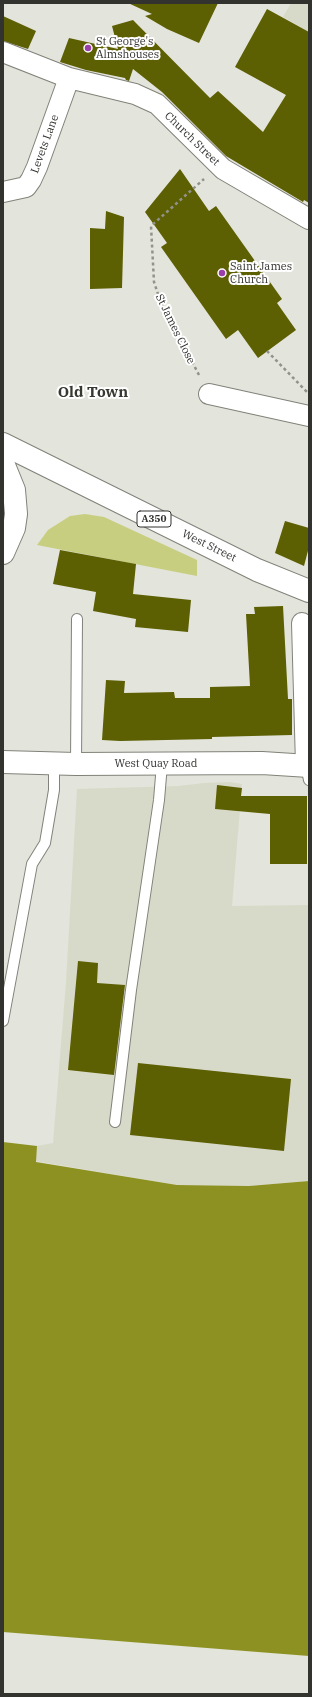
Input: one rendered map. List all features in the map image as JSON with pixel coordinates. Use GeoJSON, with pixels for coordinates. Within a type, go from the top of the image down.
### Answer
{"type":"FeatureCollection","features":[{"type":"Feature","properties":{"kind":"highway","name":"West Street"},"geometry":{"type":"LineString","coordinates":[[3,444],[257,570],[309,591]]}},
{"type":"Feature","properties":{"kind":"highway"},"geometry":{"type":"LineString","coordinates":[[3,463],[14,490],[9,505],[14,528],[3,553]]}},
{"type":"Feature","properties":{"kind":"highway","name":"West Quay Road"},"geometry":{"type":"LineString","coordinates":[[3,762],[54,764],[262,763],[308,770]]}},
{"type":"Feature","properties":{"kind":"street","name":"Church Street"},"geometry":{"type":"LineString","coordinates":[[3,52],[69,78],[136,94],[157,104],[219,166],[309,219]]}},
{"type":"Feature","properties":{"kind":"street","name":"Levets Lane"},"geometry":{"type":"LineString","coordinates":[[3,192],[26,187],[31,180],[69,78]]}},
{"type":"Feature","properties":{"kind":"street"},"geometry":{"type":"LineString","coordinates":[[209,394],[309,416]]}},
{"type":"Feature","properties":{"kind":"street"},"geometry":{"type":"LineString","coordinates":[[302,623],[308,770]]}},
{"type":"Feature","properties":{"kind":"lane"},"geometry":{"type":"LineString","coordinates":[[76,764],[77,619]]}},
{"type":"Feature","properties":{"kind":"lane"},"geometry":{"type":"LineString","coordinates":[[3,1021],[32,864],[45,843],[54,790],[54,764]]}},
{"type":"Feature","properties":{"kind":"lane"},"geometry":{"type":"LineString","coordinates":[[115,1122],[131,990],[159,800],[162,764]]}},
{"type":"Feature","properties":{"kind":"path","name":"St James Close"},"geometry":{"type":"LineString","coordinates":[[209,394],[186,353],[160,300],[154,282],[151,226],[219,166]]}},
{"type":"Feature","properties":{"kind":"path"},"geometry":{"type":"LineString","coordinates":[[267,351],[309,394]]}},
{"type":"Feature","properties":{"kind":"shaded area"},"geometry":{"type":"Polygon","coordinates":[[[291,3],[309,3],[309,32],[283,17],[291,3]]]}},
{"type":"Feature","properties":{"kind":"shaded area"},"geometry":{"type":"Polygon","coordinates":[[[230,782],[242,784],[232,906],[309,905],[309,1181],[249,1186],[177,1185],[35,1161],[37,1146],[53,1143],[66,982],[77,789],[178,786],[230,782]]]}},
{"type":"Feature","properties":{"kind":"shaded area"},"geometry":{"type":"Polygon","coordinates":[[[3,1142],[37,1146],[36,1162],[177,1185],[249,1186],[309,1181],[309,1656],[3,1632],[3,1142]]]}},
{"type":"Feature","properties":{"kind":"green space"},"geometry":{"type":"Polygon","coordinates":[[[85,514],[104,517],[197,560],[197,576],[37,545],[48,530],[70,516],[85,514]]]}},
{"type":"Feature","properties":{"kind":"building"},"geometry":{"type":"Polygon","coordinates":[[[128,3],[218,3],[199,43],[167,29],[145,16],[152,14],[128,3]]]}},
{"type":"Feature","properties":{"kind":"building"},"geometry":{"type":"Polygon","coordinates":[[[267,9],[309,32],[309,203],[304,200],[303,202],[226,156],[162,92],[133,69],[129,81],[125,78],[86,70],[60,62],[69,38],[118,49],[112,26],[133,20],[210,98],[218,91],[263,132],[286,95],[235,67],[267,9]]]}},
{"type":"Feature","properties":{"kind":"building"},"geometry":{"type":"Polygon","coordinates":[[[3,16],[36,31],[28,49],[3,41],[3,16]]]}},
{"type":"Feature","properties":{"kind":"building","name":"Saint James Church"},"geometry":{"type":"Polygon","coordinates":[[[180,169],[209,211],[216,206],[282,299],[277,303],[296,330],[258,358],[238,330],[226,339],[161,247],[167,243],[145,212],[180,169]]]}},
{"type":"Feature","properties":{"kind":"building"},"geometry":{"type":"Polygon","coordinates":[[[106,211],[124,217],[122,288],[90,289],[90,228],[105,229],[106,211]]]}},
{"type":"Feature","properties":{"kind":"building"},"geometry":{"type":"Polygon","coordinates":[[[285,521],[309,528],[309,547],[304,566],[275,553],[285,521]]]}},
{"type":"Feature","properties":{"kind":"building"},"geometry":{"type":"Polygon","coordinates":[[[60,550],[136,564],[133,594],[191,600],[188,632],[135,627],[136,619],[93,611],[96,592],[53,584],[60,550]]]}},
{"type":"Feature","properties":{"kind":"building"},"geometry":{"type":"Polygon","coordinates":[[[283,606],[288,699],[292,699],[292,735],[212,737],[212,739],[102,740],[106,680],[125,681],[124,693],[174,692],[175,698],[210,698],[210,687],[250,686],[246,614],[255,614],[254,607],[283,606]]]}},
{"type":"Feature","properties":{"kind":"building"},"geometry":{"type":"Polygon","coordinates":[[[217,785],[242,788],[241,796],[307,796],[307,864],[270,864],[270,814],[215,809],[217,785]]]}},
{"type":"Feature","properties":{"kind":"building"},"geometry":{"type":"Polygon","coordinates":[[[78,961],[98,963],[97,983],[125,985],[114,1075],[68,1070],[78,961]]]}},
{"type":"Feature","properties":{"kind":"building"},"geometry":{"type":"Polygon","coordinates":[[[138,1063],[291,1079],[284,1151],[130,1135],[138,1063]]]}},
{"type":"Feature","properties":{"kind":"place","name":"St George's Almshouses"},"geometry":{"type":"Point","coordinates":[88,48]}},
{"type":"Feature","properties":{"kind":"place","name":"Saint James Church"},"geometry":{"type":"Point","coordinates":[222,273]}},
{"type":"Feature","properties":{"kind":"district","name":"Old Town"},"geometry":{"type":"Point","coordinates":[93,393]}}]}
